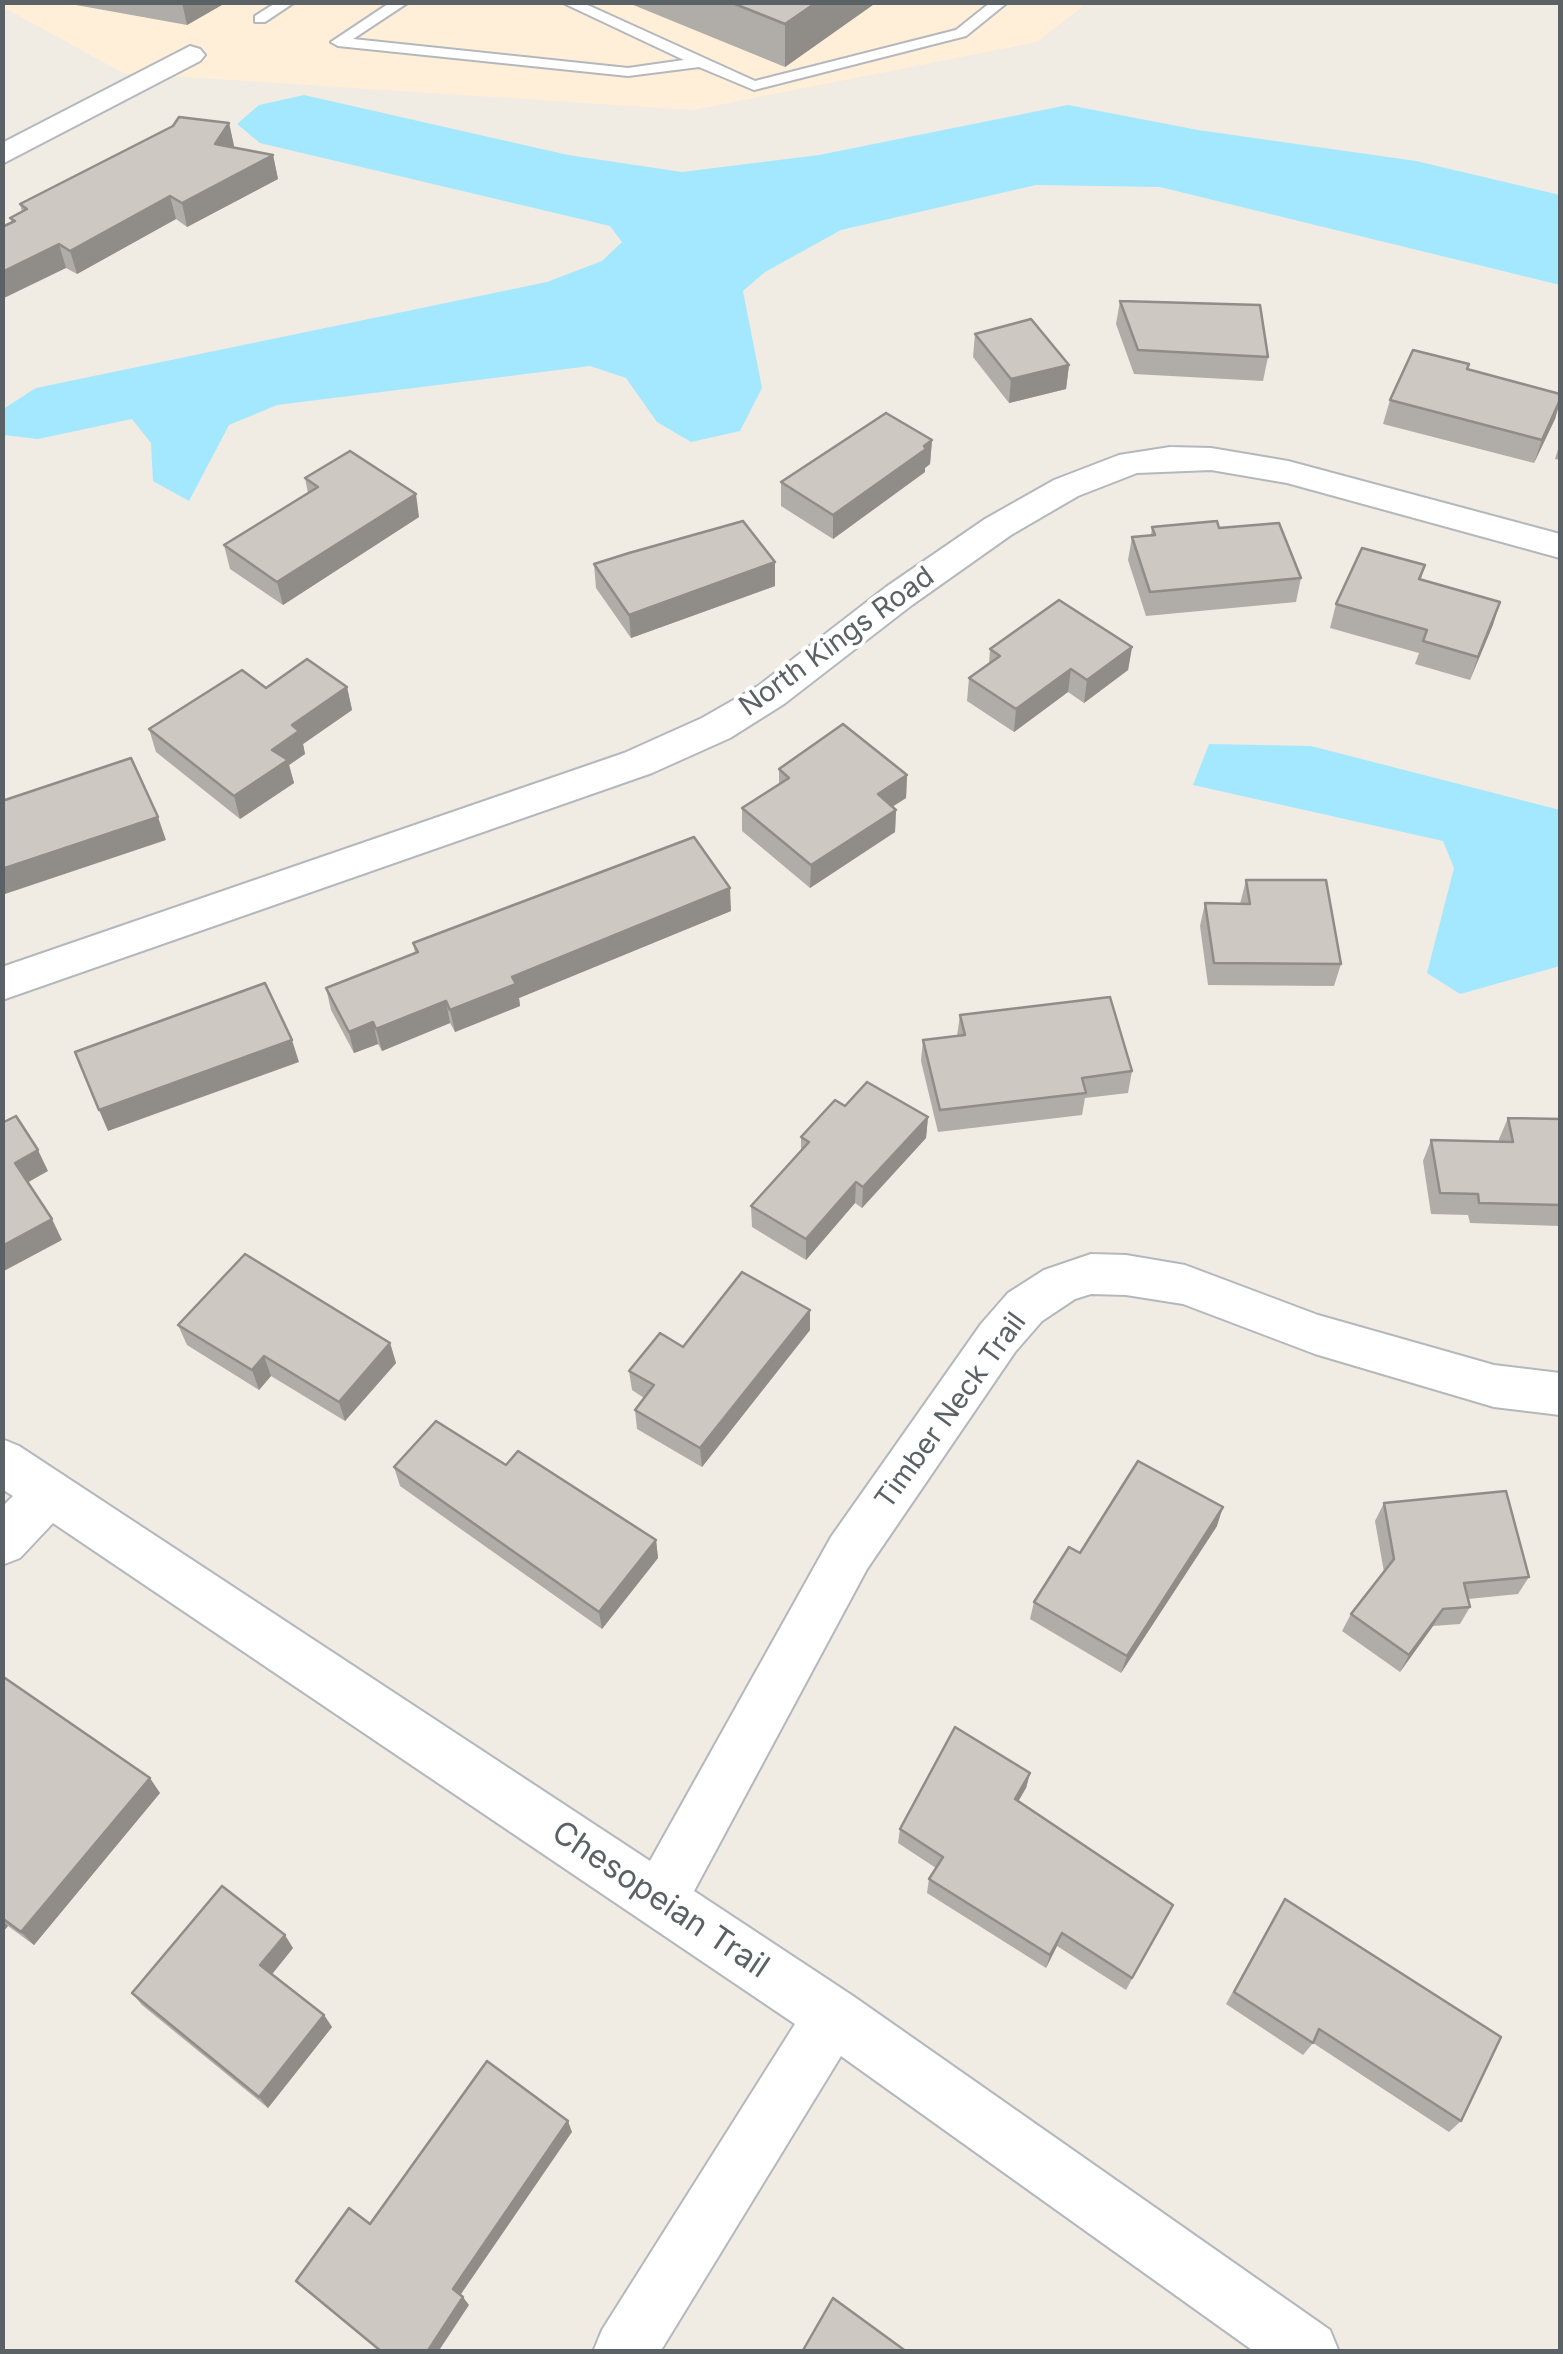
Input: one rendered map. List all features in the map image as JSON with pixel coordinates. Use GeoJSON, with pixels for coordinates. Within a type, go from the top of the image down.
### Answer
{"type":"FeatureCollection","features":[{"type":"Feature","properties":{"kind":"street"},"geometry":{"type":"LineString","coordinates":[[2,156],[190,56]]}},
{"type":"Feature","properties":{"kind":"street","name":"North Kings Road"},"geometry":{"type":"LineString","coordinates":[[2,984],[638,764],[716,728],[771,695],[998,526],[1066,488],[1131,463],[1170,458],[1211,459],[1288,472],[1560,546]]}},
{"type":"Feature","properties":{"kind":"street"},"geometry":{"type":"LineString","coordinates":[[477,775],[499,809]]}},
{"type":"Feature","properties":{"kind":"street","name":"Timber Neck Trail"},"geometry":{"type":"LineString","coordinates":[[659,1899],[849,1553],[998,1338],[1025,1307],[1060,1284],[1091,1274],[1126,1275],[1184,1286],[1316,1334],[1494,1386],[1560,1394]]}},
{"type":"Feature","properties":{"kind":"street","name":"Chesopeian Trail"},"geometry":{"type":"LineString","coordinates":[[2,1461],[833,2016],[1308,2352]]}},
{"type":"Feature","properties":{"kind":"street"},"geometry":{"type":"LineString","coordinates":[[2,1542],[49,1493]]}},
{"type":"Feature","properties":{"kind":"street"},"geometry":{"type":"LineString","coordinates":[[624,2352],[833,2016]]}},
{"type":"Feature","properties":{"kind":"lane"},"geometry":{"type":"LineString","coordinates":[[260,19],[288,2]]}},
{"type":"Feature","properties":{"kind":"lane"},"geometry":{"type":"LineString","coordinates":[[402,2],[338,42],[628,72],[700,62]]}},
{"type":"Feature","properties":{"kind":"lane"},"geometry":{"type":"LineString","coordinates":[[568,2],[754,86],[961,32],[1000,2]]}},
{"type":"Feature","properties":{"kind":"shaded area"},"geometry":{"type":"Polygon","coordinates":[[[3,2],[1087,3],[1037,42],[693,110],[123,73],[3,7],[3,2]]]}},
{"type":"Feature","properties":{"kind":"water"},"geometry":{"type":"Polygon","coordinates":[[[304,95],[568,155],[682,172],[819,155],[1068,105],[1198,130],[1416,161],[1560,195],[1560,285],[1160,187],[1036,185],[841,230],[765,272],[743,291],[762,388],[740,431],[691,442],[657,422],[626,378],[590,366],[277,405],[229,425],[189,501],[153,481],[151,443],[132,419],[38,439],[4,435],[3,409],[36,388],[547,282],[602,261],[622,242],[610,226],[260,143],[237,124],[259,105],[304,95]]]}},
{"type":"Feature","properties":{"kind":"water"},"geometry":{"type":"Polygon","coordinates":[[[1209,744],[1311,746],[1560,810],[1560,966],[1460,994],[1427,973],[1454,868],[1443,841],[1193,785],[1209,744]]]}},
{"type":"Feature","properties":{"kind":"building"},"geometry":{"type":"Polygon","coordinates":[[[730,2],[817,2],[785,24],[730,2]]]}},
{"type":"Feature","properties":{"kind":"building"},"geometry":{"type":"Polygon","coordinates":[[[179,117],[229,123],[215,144],[273,155],[182,203],[170,196],[70,251],[59,244],[2,272],[2,227],[27,209],[20,204],[173,126],[179,117]]]}},
{"type":"Feature","properties":{"kind":"building"},"geometry":{"type":"Polygon","coordinates":[[[1120,301],[1260,305],[1268,357],[1138,350],[1120,301]]]}},
{"type":"Feature","properties":{"kind":"building"},"geometry":{"type":"Polygon","coordinates":[[[1031,319],[1069,365],[1011,379],[975,334],[1031,319]]]}},
{"type":"Feature","properties":{"kind":"building"},"geometry":{"type":"Polygon","coordinates":[[[1413,350],[1560,394],[1542,440],[1390,400],[1413,350]]]}},
{"type":"Feature","properties":{"kind":"building"},"geometry":{"type":"Polygon","coordinates":[[[886,413],[932,440],[924,446],[926,449],[833,515],[781,482],[886,413]]]}},
{"type":"Feature","properties":{"kind":"building"},"geometry":{"type":"Polygon","coordinates":[[[350,451],[416,494],[277,582],[224,545],[318,487],[305,478],[350,451]]]}},
{"type":"Feature","properties":{"kind":"building"},"geometry":{"type":"Polygon","coordinates":[[[743,521],[775,562],[629,615],[594,564],[629,553],[743,521]]]}},
{"type":"Feature","properties":{"kind":"building"},"geometry":{"type":"Polygon","coordinates":[[[1217,521],[1219,528],[1279,523],[1301,578],[1150,592],[1132,537],[1155,535],[1152,527],[1217,521]]]}},
{"type":"Feature","properties":{"kind":"building"},"geometry":{"type":"Polygon","coordinates":[[[1362,548],[1425,565],[1419,579],[1500,602],[1478,657],[1423,641],[1427,630],[1336,604],[1362,548]]]}},
{"type":"Feature","properties":{"kind":"building"},"geometry":{"type":"Polygon","coordinates":[[[1059,600],[1132,647],[1087,680],[1071,669],[1016,709],[969,678],[1000,656],[990,649],[1059,600]]]}},
{"type":"Feature","properties":{"kind":"building"},"geometry":{"type":"Polygon","coordinates":[[[307,659],[347,687],[292,725],[299,731],[272,750],[288,760],[234,796],[149,729],[242,670],[266,688],[307,659]]]}},
{"type":"Feature","properties":{"kind":"building"},"geometry":{"type":"Polygon","coordinates":[[[843,724],[907,775],[878,794],[896,810],[811,865],[742,808],[789,778],[779,769],[843,724]]]}},
{"type":"Feature","properties":{"kind":"building"},"geometry":{"type":"Polygon","coordinates":[[[131,758],[158,817],[2,869],[2,801],[131,758]]]}},
{"type":"Feature","properties":{"kind":"building"},"geometry":{"type":"Polygon","coordinates":[[[694,837],[730,888],[512,977],[516,984],[450,1010],[446,1001],[376,1029],[373,1022],[349,1032],[326,988],[418,952],[413,943],[694,837]]]}},
{"type":"Feature","properties":{"kind":"building"},"geometry":{"type":"Polygon","coordinates":[[[1246,880],[1326,880],[1341,964],[1214,963],[1205,903],[1250,904],[1246,880]]]}},
{"type":"Feature","properties":{"kind":"building"},"geometry":{"type":"Polygon","coordinates":[[[265,983],[292,1040],[99,1110],[75,1052],[265,983]]]}},
{"type":"Feature","properties":{"kind":"building"},"geometry":{"type":"Polygon","coordinates":[[[1110,997],[1132,1071],[1082,1078],[1086,1093],[940,1110],[923,1040],[965,1035],[960,1015],[1110,997]]]}},
{"type":"Feature","properties":{"kind":"building"},"geometry":{"type":"Polygon","coordinates":[[[867,1082],[928,1117],[863,1187],[856,1182],[806,1239],[751,1206],[809,1142],[801,1137],[835,1100],[845,1106],[867,1082]]]}},
{"type":"Feature","properties":{"kind":"building"},"geometry":{"type":"Polygon","coordinates":[[[16,1116],[38,1150],[15,1163],[52,1219],[2,1246],[2,1123],[16,1116]]]}},
{"type":"Feature","properties":{"kind":"building"},"geometry":{"type":"Polygon","coordinates":[[[1508,1118],[1560,1119],[1560,1205],[1479,1203],[1478,1194],[1440,1193],[1431,1140],[1513,1142],[1508,1118]]]}},
{"type":"Feature","properties":{"kind":"building"},"geometry":{"type":"Polygon","coordinates":[[[245,1254],[390,1343],[339,1402],[264,1356],[252,1370],[178,1325],[245,1254]]]}},
{"type":"Feature","properties":{"kind":"building"},"geometry":{"type":"Polygon","coordinates":[[[742,1272],[810,1310],[700,1448],[635,1410],[654,1385],[629,1371],[660,1333],[683,1347],[742,1272]]]}},
{"type":"Feature","properties":{"kind":"building"},"geometry":{"type":"Polygon","coordinates":[[[436,1421],[506,1465],[518,1451],[656,1540],[599,1612],[394,1467],[436,1421]]]}},
{"type":"Feature","properties":{"kind":"building"},"geometry":{"type":"Polygon","coordinates":[[[1138,1461],[1223,1507],[1127,1656],[1034,1602],[1069,1547],[1080,1553],[1138,1461]]]}},
{"type":"Feature","properties":{"kind":"building"},"geometry":{"type":"Polygon","coordinates":[[[1506,1491],[1529,1577],[1464,1583],[1470,1607],[1443,1609],[1409,1655],[1351,1614],[1394,1559],[1384,1503],[1506,1491]]]}},
{"type":"Feature","properties":{"kind":"building"},"geometry":{"type":"Polygon","coordinates":[[[2,1676],[150,1778],[21,1932],[2,1918],[2,1676]]]}},
{"type":"Feature","properties":{"kind":"building"},"geometry":{"type":"Polygon","coordinates":[[[955,1727],[1030,1773],[1015,1799],[1173,1905],[1132,1978],[1062,1933],[1050,1955],[929,1879],[943,1857],[900,1829],[955,1727]]]}},
{"type":"Feature","properties":{"kind":"building"},"geometry":{"type":"Polygon","coordinates":[[[222,1886],[285,1935],[260,1965],[324,2015],[259,2097],[132,1993],[222,1886]]]}},
{"type":"Feature","properties":{"kind":"building"},"geometry":{"type":"Polygon","coordinates":[[[1285,1899],[1501,2037],[1461,2121],[1319,2029],[1313,2043],[1234,1992],[1285,1899]]]}},
{"type":"Feature","properties":{"kind":"building"},"geometry":{"type":"Polygon","coordinates":[[[487,2061],[568,2121],[453,2289],[463,2297],[427,2352],[382,2352],[296,2281],[349,2208],[370,2224],[487,2061]]]}},
{"type":"Feature","properties":{"kind":"building"},"geometry":{"type":"Polygon","coordinates":[[[833,2298],[907,2352],[802,2352],[833,2298]]]}}]}
